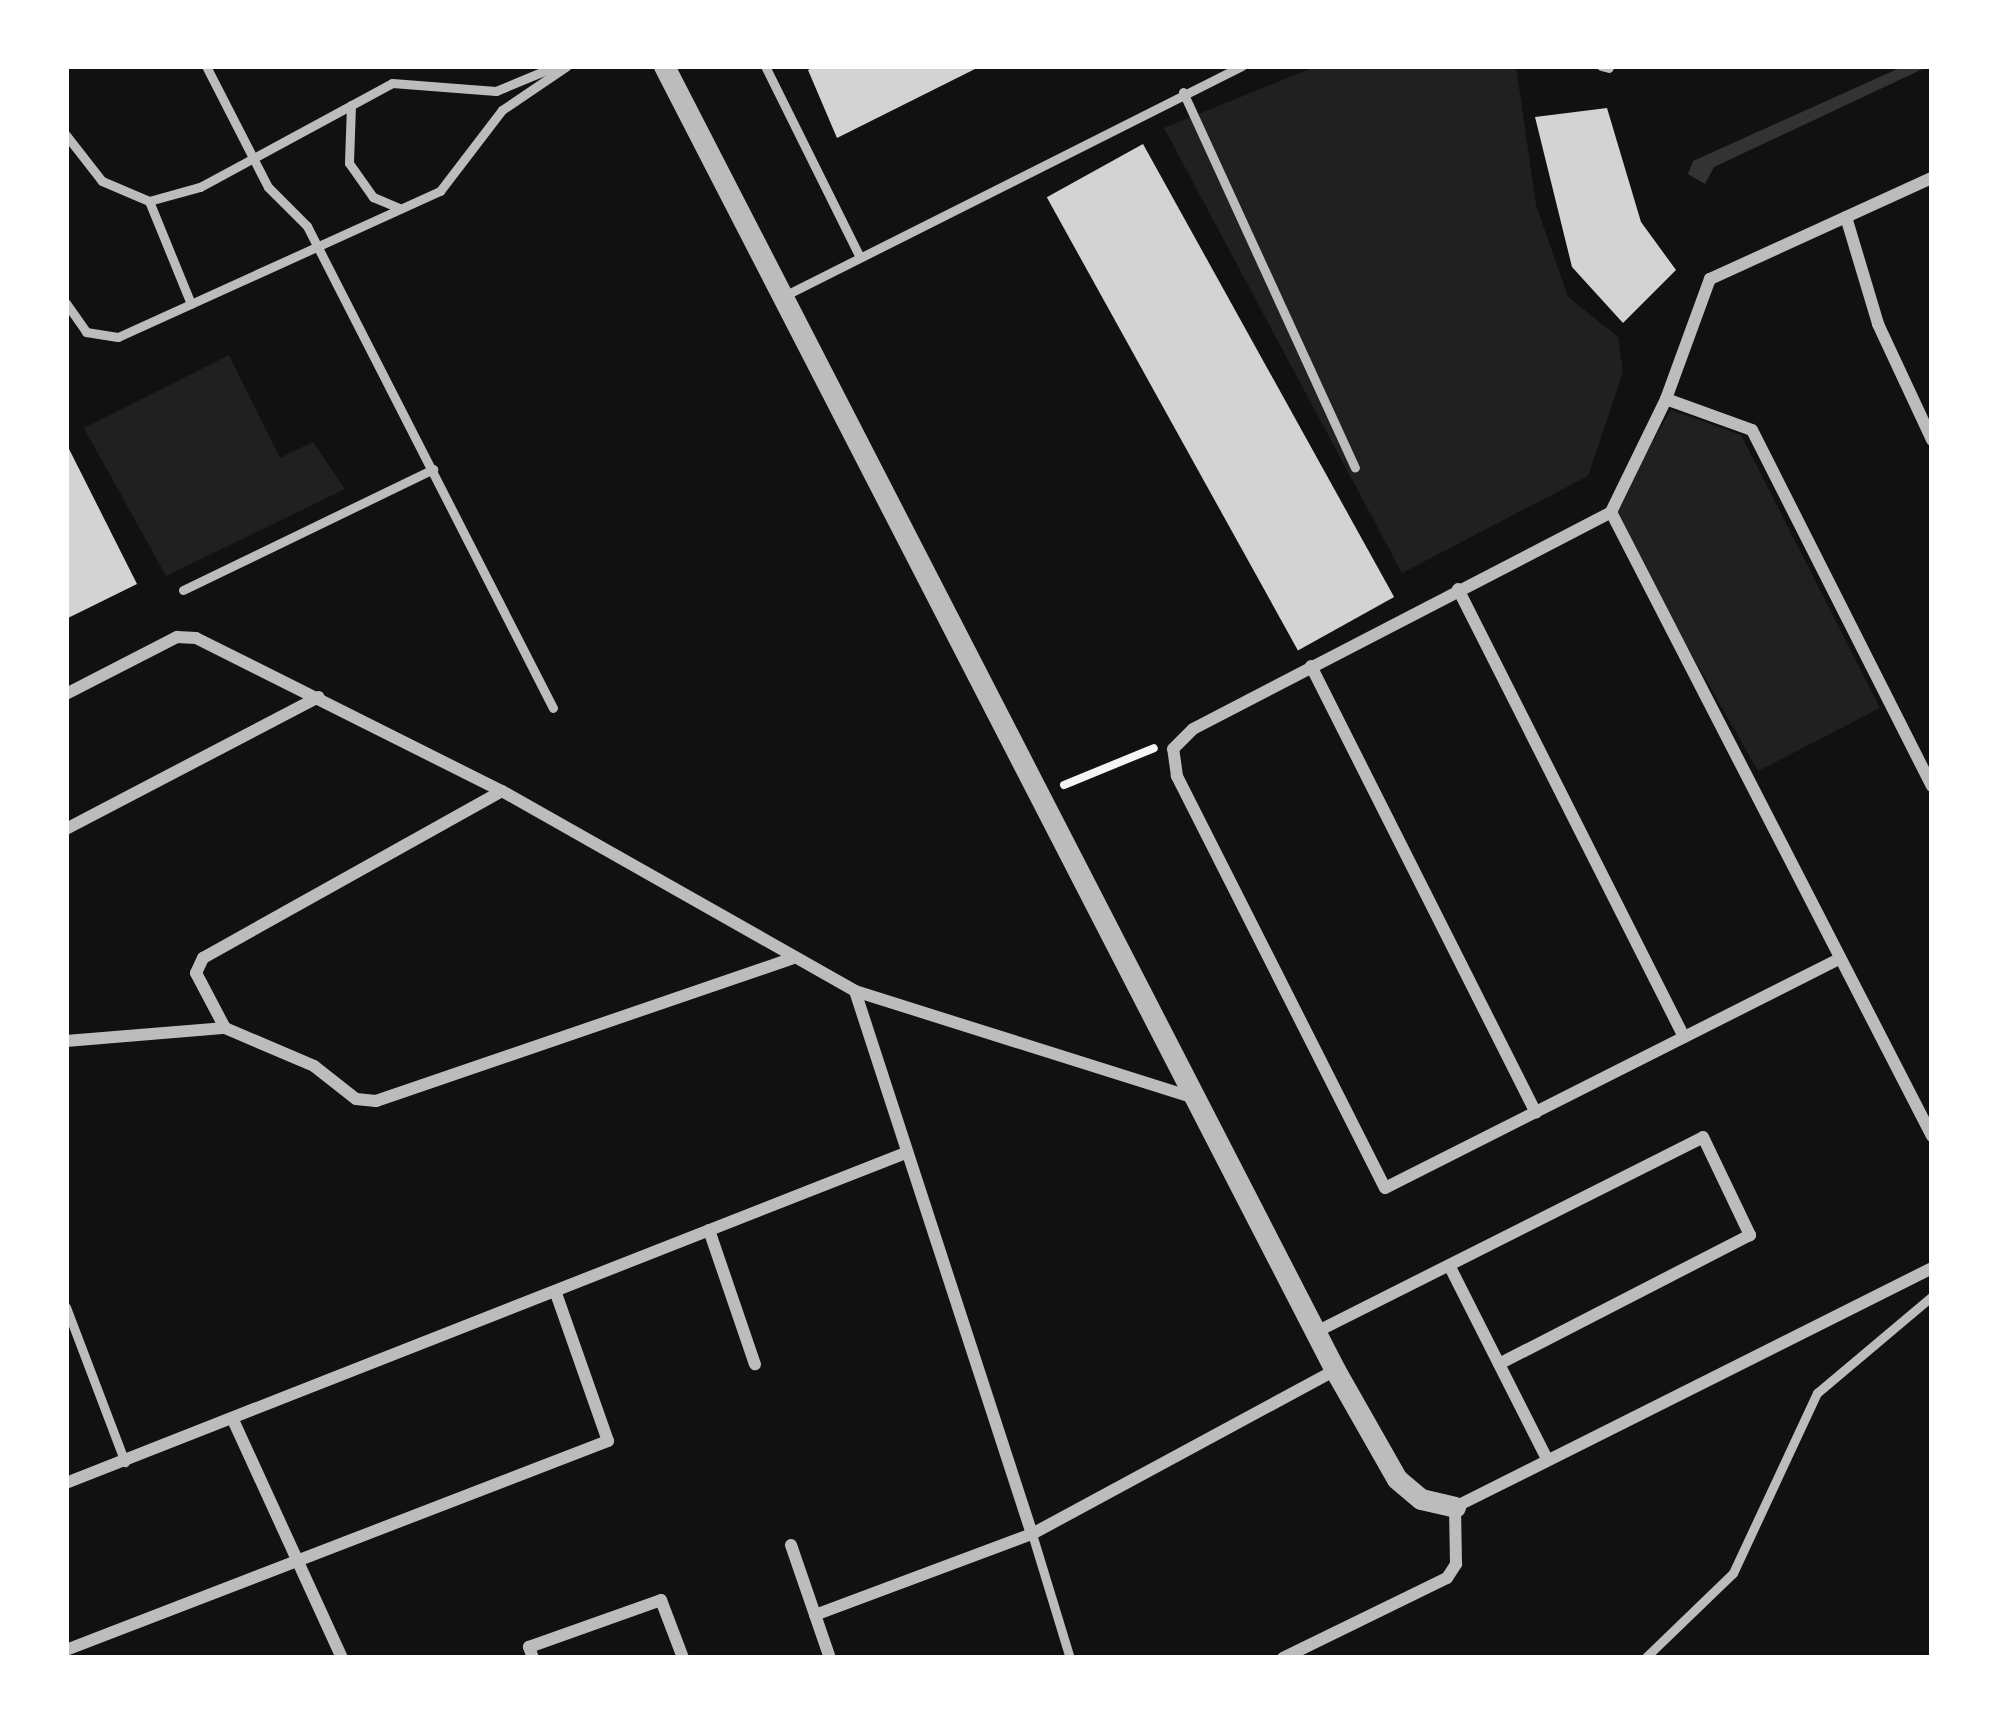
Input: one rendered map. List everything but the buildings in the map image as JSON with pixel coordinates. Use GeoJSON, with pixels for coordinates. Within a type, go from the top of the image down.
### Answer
{"type":"FeatureCollection","features":[{"type":"Feature","properties":{"kind":"street"},"geometry":{"type":"LineString","coordinates":[[664,66],[1037,801],[1396,1479],[1421,1499],[1455,1508],[1932,1268]]}},
{"type":"Feature","properties":{"kind":"street"},"geometry":{"type":"LineString","coordinates":[[1838,960],[1385,1188],[1177,776],[1173,749],[1193,729],[1311,665],[1611,512],[1666,399],[1710,279],[1932,178]]}},
{"type":"Feature","properties":{"kind":"street"},"geometry":{"type":"LineString","coordinates":[[1846,217],[1878,324],[1932,440]]}},
{"type":"Feature","properties":{"kind":"street"},"geometry":{"type":"LineString","coordinates":[[1666,399],[1752,430],[1932,786]]}},
{"type":"Feature","properties":{"kind":"street"},"geometry":{"type":"LineString","coordinates":[[1611,512],[1932,1136]]}},
{"type":"Feature","properties":{"kind":"street"},"geometry":{"type":"LineString","coordinates":[[1458,589],[1684,1036]]}},
{"type":"Feature","properties":{"kind":"street"},"geometry":{"type":"LineString","coordinates":[[66,694],[176,637],[196,638],[502,791],[791,959],[855,991],[1192,1097]]}},
{"type":"Feature","properties":{"kind":"street"},"geometry":{"type":"LineString","coordinates":[[1311,665],[1536,1113]]}},
{"type":"Feature","properties":{"kind":"street"},"geometry":{"type":"LineString","coordinates":[[66,829],[319,697]]}},
{"type":"Feature","properties":{"kind":"street"},"geometry":{"type":"LineString","coordinates":[[225,1028],[196,973],[202,958],[502,791]]}},
{"type":"Feature","properties":{"kind":"street"},"geometry":{"type":"LineString","coordinates":[[66,1041],[225,1028],[314,1066],[356,1099],[376,1101],[791,959]]}},
{"type":"Feature","properties":{"kind":"street"},"geometry":{"type":"LineString","coordinates":[[855,991],[903,1154],[1033,1534]]}},
{"type":"Feature","properties":{"kind":"street"},"geometry":{"type":"LineString","coordinates":[[1316,1332],[1702,1137],[1750,1235],[1499,1364]]}},
{"type":"Feature","properties":{"kind":"street"},"geometry":{"type":"LineString","coordinates":[[66,1483],[557,1296],[903,1154]]}},
{"type":"Feature","properties":{"kind":"street"},"geometry":{"type":"LineString","coordinates":[[709,1230],[755,1364]]}},
{"type":"Feature","properties":{"kind":"street"},"geometry":{"type":"LineString","coordinates":[[1450,1267],[1547,1459]]}},
{"type":"Feature","properties":{"kind":"street"},"geometry":{"type":"LineString","coordinates":[[66,1650],[608,1441],[557,1296]]}},
{"type":"Feature","properties":{"kind":"street"},"geometry":{"type":"LineString","coordinates":[[815,1615],[1033,1534],[1335,1370]]}},
{"type":"Feature","properties":{"kind":"street"},"geometry":{"type":"LineString","coordinates":[[235,1422],[342,1658]]}},
{"type":"Feature","properties":{"kind":"street"},"geometry":{"type":"LineString","coordinates":[[1283,1658],[1447,1578],[1456,1564],[1455,1508]]}},
{"type":"Feature","properties":{"kind":"street"},"geometry":{"type":"LineString","coordinates":[[791,1545],[830,1658]]}},
{"type":"Feature","properties":{"kind":"street"},"geometry":{"type":"LineString","coordinates":[[532,1658],[529,1647],[662,1600],[683,1658]]}},
{"type":"Feature","properties":{"kind":"lane"},"geometry":{"type":"LineString","coordinates":[[206,66],[253,158],[316,245],[553,708]]}},
{"type":"Feature","properties":{"kind":"lane"},"geometry":{"type":"LineString","coordinates":[[66,135],[102,181],[149,202],[176,197],[392,83],[422,80],[496,91],[556,66]]}},
{"type":"Feature","properties":{"kind":"lane"},"geometry":{"type":"LineString","coordinates":[[66,303],[100,340],[405,208],[440,191],[502,110],[567,66]]}},
{"type":"Feature","properties":{"kind":"lane"},"geometry":{"type":"LineString","coordinates":[[765,66],[860,257]]}},
{"type":"Feature","properties":{"kind":"lane"},"geometry":{"type":"LineString","coordinates":[[781,297],[1242,66]]}},
{"type":"Feature","properties":{"kind":"lane"},"geometry":{"type":"LineString","coordinates":[[1183,92],[1355,466]]}},
{"type":"Feature","properties":{"kind":"lane"},"geometry":{"type":"LineString","coordinates":[[351,105],[349,163],[373,197],[405,208]]}},
{"type":"Feature","properties":{"kind":"lane"},"geometry":{"type":"LineString","coordinates":[[149,202],[191,304]]}},
{"type":"Feature","properties":{"kind":"lane"},"geometry":{"type":"LineString","coordinates":[[183,590],[433,470]]}},
{"type":"Feature","properties":{"kind":"lane"},"geometry":{"type":"LineString","coordinates":[[1645,1658],[1733,1573],[1817,1393],[1932,1295]]}},
{"type":"Feature","properties":{"kind":"lane"},"geometry":{"type":"LineString","coordinates":[[66,1307],[125,1462]]}},
{"type":"Feature","properties":{"kind":"lane"},"geometry":{"type":"LineString","coordinates":[[1033,1534],[1070,1658]]}},
{"type":"Feature","properties":{"kind":"path"},"geometry":{"type":"LineString","coordinates":[[1037,801],[1142,748],[1173,749]]}},
{"type":"Feature","properties":{"kind":"shaded area"},"geometry":{"type":"Polygon","coordinates":[[[1317,66],[1516,66],[1536,205],[1568,297],[1618,337],[1623,372],[1588,476],[1402,573],[1164,128],[1317,66]]]}},
{"type":"Feature","properties":{"kind":"shaded area"},"geometry":{"type":"Polygon","coordinates":[[[1904,66],[1929,66],[1714,167],[1705,184],[1688,174],[1693,161],[1904,66]]]}},
{"type":"Feature","properties":{"kind":"shaded area"},"geometry":{"type":"Polygon","coordinates":[[[229,355],[280,458],[313,442],[345,489],[166,576],[84,428],[229,355]]]}},
{"type":"Feature","properties":{"kind":"shaded area"},"geometry":{"type":"Polygon","coordinates":[[[1671,410],[1741,435],[1880,708],[1758,771],[1611,512],[1671,410]]]}}]}
